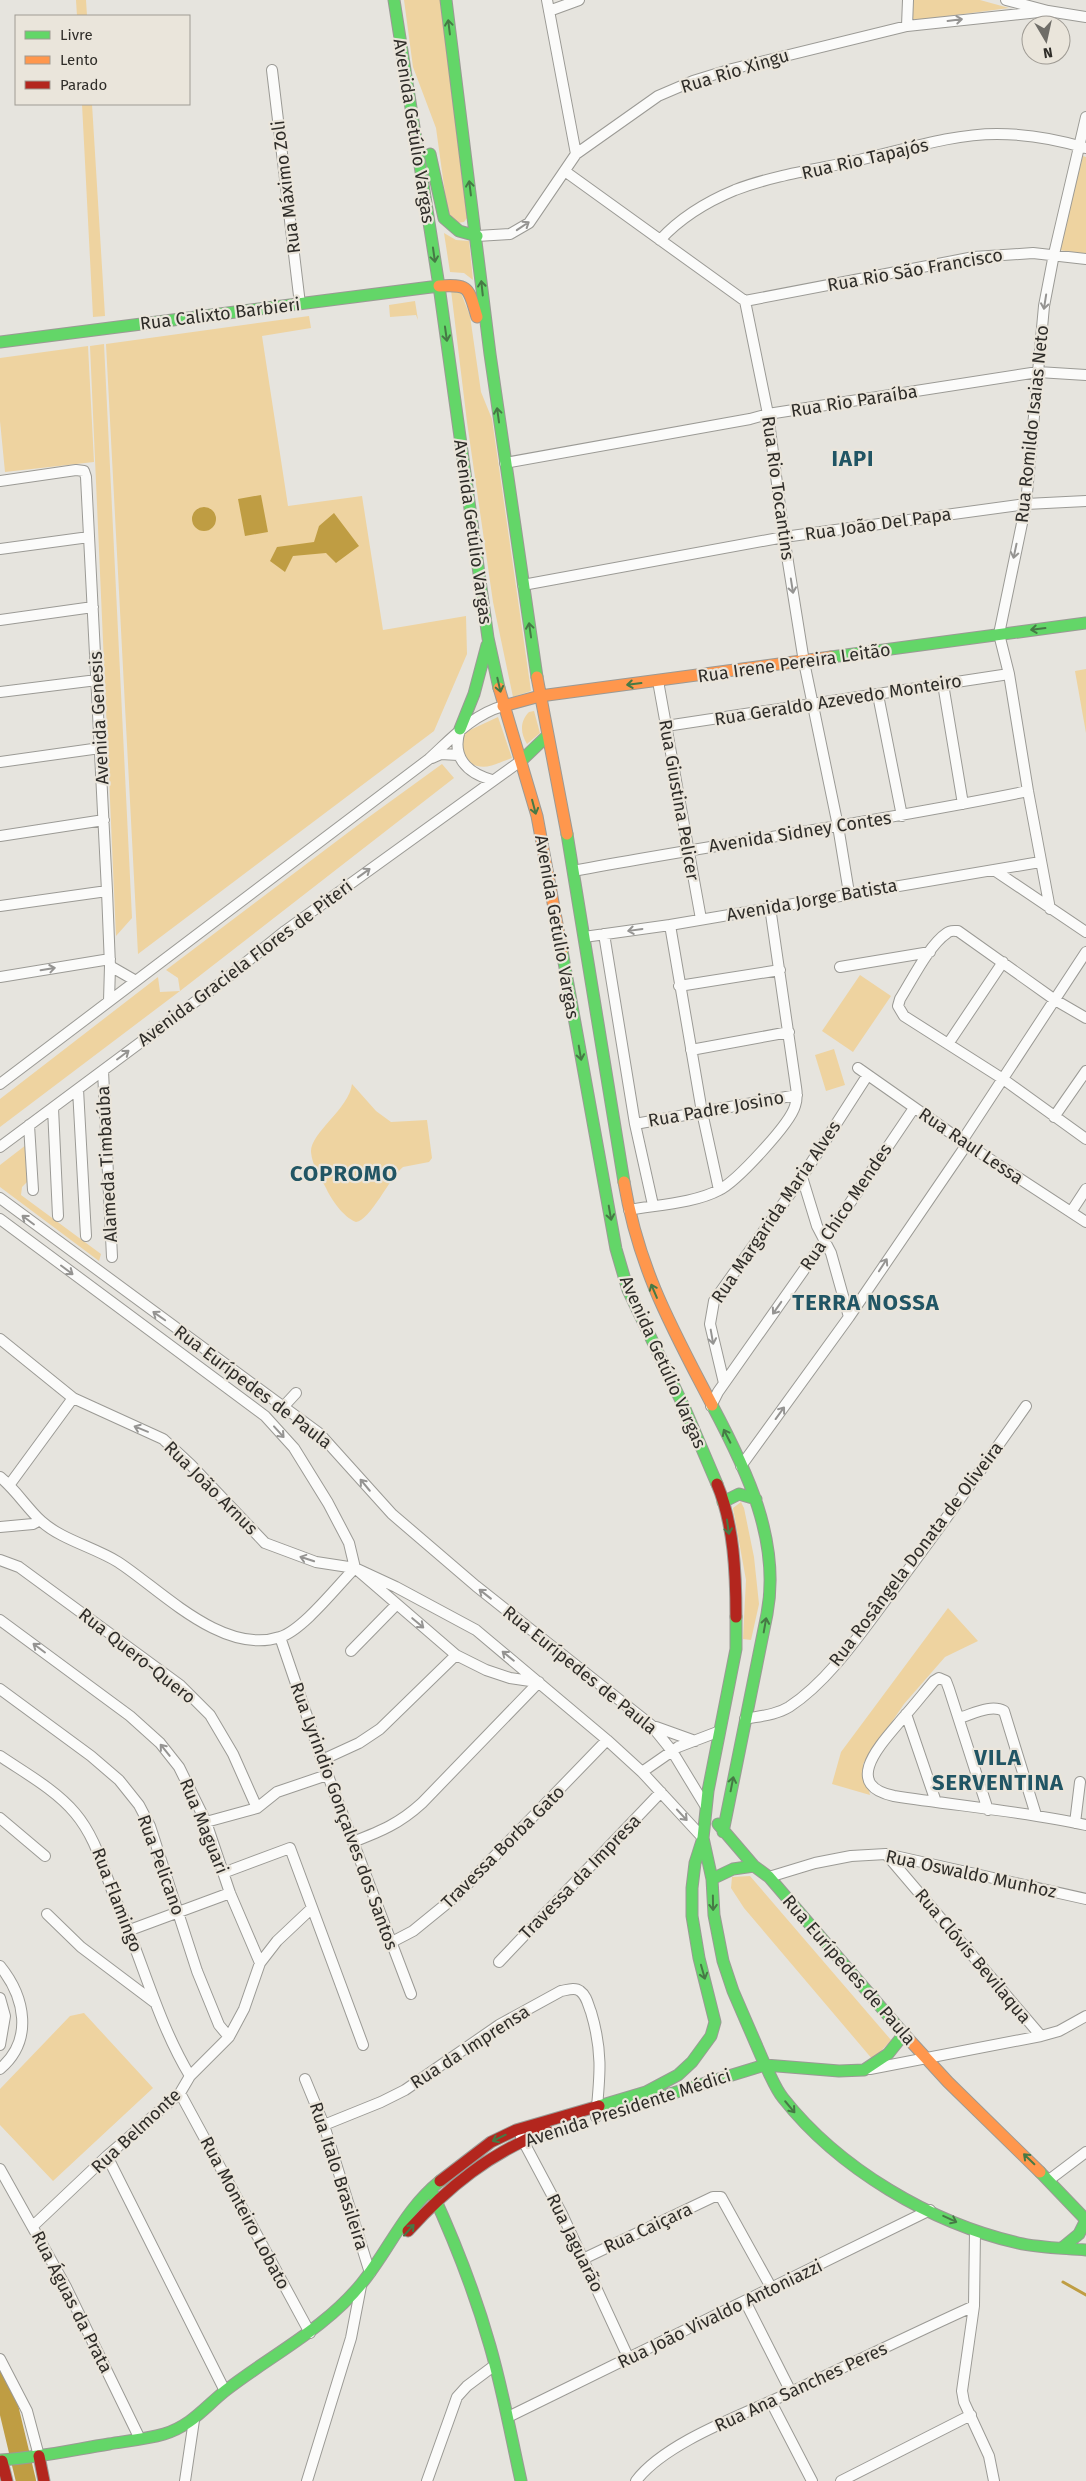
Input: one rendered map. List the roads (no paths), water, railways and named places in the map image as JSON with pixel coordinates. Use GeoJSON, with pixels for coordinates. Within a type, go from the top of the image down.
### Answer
{"type":"FeatureCollection","features":[{"type":"Feature","properties":{"kind":"main road","name":"Avenida Getúlio Vargas"},"geometry":{"type":"LineString","coordinates":[[394,0],[439,286],[488,638],[503,706],[522,760],[537,816],[616,1249],[628,1290],[685,1409],[723,1502],[736,1580],[737,1638],[706,1808],[703,1838],[695,1863],[692,1916],[699,1958],[715,2022],[711,2036]]}},
{"type":"Feature","properties":{"kind":"main road","name":"Avenida Getúlio Vargas"},"geometry":{"type":"LineString","coordinates":[[446,0],[490,354],[523,585],[540,696],[573,871],[629,1210],[642,1259],[655,1294],[712,1406],[756,1499],[768,1547],[770,1587],[759,1661],[745,1719],[723,1832]]}},
{"type":"Feature","properties":{"kind":"main road"},"geometry":{"type":"LineString","coordinates":[[408,86],[419,104],[444,218],[450,226],[459,232],[476,236]]}},
{"type":"Feature","properties":{"kind":"main road","name":"Rua Calixto Barbieri"},"geometry":{"type":"LineString","coordinates":[[0,342],[439,286],[460,285],[469,291],[482,343],[490,354]]}},
{"type":"Feature","properties":{"kind":"main road","name":"Rua Irene Pereira Leitão"},"geometry":{"type":"LineString","coordinates":[[503,706],[540,696],[1086,623]]}},
{"type":"Feature","properties":{"kind":"main road"},"geometry":{"type":"LineString","coordinates":[[460,730],[474,694],[488,638]]}},
{"type":"Feature","properties":{"kind":"main road"},"geometry":{"type":"LineString","coordinates":[[522,760],[547,736]]}},
{"type":"Feature","properties":{"kind":"main road"},"geometry":{"type":"LineString","coordinates":[[723,1502],[735,1494],[742,1493],[756,1499]]}},
{"type":"Feature","properties":{"kind":"main road","name":"Rua Eurípedes de Paula"},"geometry":{"type":"LineString","coordinates":[[706,1808],[723,1832],[754,1866],[769,1877],[926,2059],[1050,2180],[1086,2220]]}},
{"type":"Feature","properties":{"kind":"main road","name":"Avenida Getúlio Vargas"},"geometry":{"type":"LineString","coordinates":[[703,1838],[712,1879],[714,1914],[724,1961],[733,1991],[765,2065],[782,2098],[809,2129],[862,2170],[906,2198],[975,2231],[1035,2246],[1086,2250]]}},
{"type":"Feature","properties":{"kind":"main road"},"geometry":{"type":"LineString","coordinates":[[712,1879],[733,1870],[754,1866]]}},
{"type":"Feature","properties":{"kind":"main road"},"geometry":{"type":"LineString","coordinates":[[765,2065],[839,2071],[864,2070],[888,2054],[904,2034]]}},
{"type":"Feature","properties":{"kind":"main road","name":"Avenida Presidente Médici"},"geometry":{"type":"LineString","coordinates":[[381,2256],[397,2244],[437,2202],[471,2172],[494,2155],[523,2140],[664,2084],[692,2062],[711,2036]]}},
{"type":"Feature","properties":{"kind":"main road","name":"Avenida Presidente Médici"},"geometry":{"type":"LineString","coordinates":[[4,2458],[34,2457],[164,2434],[194,2420],[225,2391],[310,2333],[362,2283],[397,2229],[430,2189],[491,2142],[516,2130],[596,2111],[765,2065]]}},
{"type":"Feature","properties":{"kind":"main road"},"geometry":{"type":"LineString","coordinates":[[430,2189],[460,2257],[485,2328],[508,2417],[521,2481]]}},
{"type":"Feature","properties":{"kind":"main road"},"geometry":{"type":"LineString","coordinates":[[1062,2248],[1079,2234],[1086,2220]]}},
{"type":"Feature","properties":{"kind":"main road"},"geometry":{"type":"LineString","coordinates":[[34,2457],[44,2481]]}},
{"type":"Feature","properties":{"kind":"main road"},"geometry":{"type":"LineString","coordinates":[[4,2458],[7,2481]]}},
{"type":"Feature","properties":{"kind":"street"},"geometry":{"type":"LineString","coordinates":[[576,154],[548,5],[579,0]]}},
{"type":"Feature","properties":{"kind":"street"},"geometry":{"type":"LineString","coordinates":[[907,26],[908,0]]}},
{"type":"Feature","properties":{"kind":"street"},"geometry":{"type":"LineString","coordinates":[[1006,0],[1048,11],[1086,17]]}},
{"type":"Feature","properties":{"kind":"street","name":"Rua Rio Xingu"},"geometry":{"type":"LineString","coordinates":[[476,236],[510,234],[529,223],[566,172],[576,154],[658,96],[693,81],[732,69],[907,26],[1048,11]]}},
{"type":"Feature","properties":{"kind":"street","name":"Rua Máximo Zoli"},"geometry":{"type":"LineString","coordinates":[[272,70],[300,304]]}},
{"type":"Feature","properties":{"kind":"street","name":"Rua Romildo Isaias Neto"},"geometry":{"type":"LineString","coordinates":[[1050,909],[1040,862],[1009,674],[999,634],[1026,504],[1044,306],[1054,254],[1082,147],[1086,117]]}},
{"type":"Feature","properties":{"kind":"street","name":"Rua Rio Tapajós"},"geometry":{"type":"LineString","coordinates":[[660,240],[673,226],[694,210],[735,190],[790,175],[959,138],[995,134],[1037,135],[1082,147]]}},
{"type":"Feature","properties":{"kind":"street"},"geometry":{"type":"LineString","coordinates":[[566,172],[745,301]]}},
{"type":"Feature","properties":{"kind":"street","name":"Rua Rio São Francisco"},"geometry":{"type":"LineString","coordinates":[[745,301],[974,257],[1054,254],[1086,258]]}},
{"type":"Feature","properties":{"kind":"street","name":"Rua Rio Tocantins"},"geometry":{"type":"LineString","coordinates":[[745,301],[768,414],[784,538],[811,704],[838,826],[849,893]]}},
{"type":"Feature","properties":{"kind":"street","name":"Rua Rio Paraíba"},"geometry":{"type":"LineString","coordinates":[[505,463],[750,419],[768,414],[1038,372],[1086,375]]}},
{"type":"Feature","properties":{"kind":"street","name":"Avenida Genesis"},"geometry":{"type":"LineString","coordinates":[[0,481],[76,470],[84,471],[86,477],[108,891],[109,1001]]}},
{"type":"Feature","properties":{"kind":"street","name":"Rua João Del Papa"},"geometry":{"type":"LineString","coordinates":[[523,585],[784,538],[1026,504],[1086,502]]}},
{"type":"Feature","properties":{"kind":"street"},"geometry":{"type":"LineString","coordinates":[[0,549],[89,537]]}},
{"type":"Feature","properties":{"kind":"street"},"geometry":{"type":"LineString","coordinates":[[0,620],[93,607]]}},
{"type":"Feature","properties":{"kind":"street","name":"Rua Geraldo Azevedo Monteiro"},"geometry":{"type":"LineString","coordinates":[[666,726],[1009,674]]}},
{"type":"Feature","properties":{"kind":"street"},"geometry":{"type":"LineString","coordinates":[[0,692],[97,680]]}},
{"type":"Feature","properties":{"kind":"street","name":"Rua Giustina Pelicer"},"geometry":{"type":"LineString","coordinates":[[658,681],[701,919]]}},
{"type":"Feature","properties":{"kind":"street"},"geometry":{"type":"LineString","coordinates":[[943,684],[963,804]]}},
{"type":"Feature","properties":{"kind":"street"},"geometry":{"type":"LineString","coordinates":[[878,695],[902,816]]}},
{"type":"Feature","properties":{"kind":"street"},"geometry":{"type":"LineString","coordinates":[[0,1084],[429,759],[475,717],[503,706]]}},
{"type":"Feature","properties":{"kind":"street"},"geometry":{"type":"LineString","coordinates":[[460,730],[457,739],[458,754],[471,772],[492,780]]}},
{"type":"Feature","properties":{"kind":"street"},"geometry":{"type":"LineString","coordinates":[[0,762],[100,748]]}},
{"type":"Feature","properties":{"kind":"street"},"geometry":{"type":"LineString","coordinates":[[429,759],[441,754],[458,754]]}},
{"type":"Feature","properties":{"kind":"street","name":"Avenida Graciela Flores de Piteri"},"geometry":{"type":"LineString","coordinates":[[0,1147],[223,981],[285,931],[522,760]]}},
{"type":"Feature","properties":{"kind":"street","name":"Avenida Sidney Contes"},"geometry":{"type":"LineString","coordinates":[[573,871],[688,850],[902,816],[1028,791]]}},
{"type":"Feature","properties":{"kind":"street"},"geometry":{"type":"LineString","coordinates":[[0,836],[104,820]]}},
{"type":"Feature","properties":{"kind":"street","name":"Avenida Jorge Batista"},"geometry":{"type":"LineString","coordinates":[[584,937],[670,925],[849,893],[1040,862]]}},
{"type":"Feature","properties":{"kind":"street"},"geometry":{"type":"LineString","coordinates":[[994,870],[1086,932]]}},
{"type":"Feature","properties":{"kind":"street"},"geometry":{"type":"LineString","coordinates":[[0,906],[108,891]]}},
{"type":"Feature","properties":{"kind":"street"},"geometry":{"type":"LineString","coordinates":[[629,1210],[704,1196],[719,1190],[735,1179],[787,1121],[795,1106],[797,1094],[770,907]]}},
{"type":"Feature","properties":{"kind":"street"},"geometry":{"type":"LineString","coordinates":[[670,925],[690,1050],[719,1190]]}},
{"type":"Feature","properties":{"kind":"street"},"geometry":{"type":"LineString","coordinates":[[1086,1018],[1055,1000],[958,931],[946,933],[930,952],[900,999],[898,1006],[904,1016],[1003,1079],[1086,1139]]}},
{"type":"Feature","properties":{"kind":"street"},"geometry":{"type":"LineString","coordinates":[[604,934],[635,1124],[653,1205]]}},
{"type":"Feature","properties":{"kind":"street"},"geometry":{"type":"LineString","coordinates":[[840,967],[930,952]]}},
{"type":"Feature","properties":{"kind":"street"},"geometry":{"type":"LineString","coordinates":[[741,1466],[849,1317],[964,1143],[1003,1079],[1086,952]]}},
{"type":"Feature","properties":{"kind":"street"},"geometry":{"type":"LineString","coordinates":[[0,977],[110,962],[136,981]]}},
{"type":"Feature","properties":{"kind":"street"},"geometry":{"type":"LineString","coordinates":[[948,1044],[1003,962]]}},
{"type":"Feature","properties":{"kind":"street"},"geometry":{"type":"LineString","coordinates":[[679,986],[780,970]]}},
{"type":"Feature","properties":{"kind":"street"},"geometry":{"type":"LineString","coordinates":[[690,1050],[789,1032]]}},
{"type":"Feature","properties":{"kind":"street","name":"Rua Raul Lessa"},"geometry":{"type":"LineString","coordinates":[[858,1068],[964,1143],[1086,1222]]}},
{"type":"Feature","properties":{"kind":"street","name":"Alameda Timbaúba"},"geometry":{"type":"LineString","coordinates":[[102,1071],[112,1257]]}},
{"type":"Feature","properties":{"kind":"street"},"geometry":{"type":"LineString","coordinates":[[1054,1117],[1086,1071]]}},
{"type":"Feature","properties":{"kind":"street","name":"Rua Margarida Maria Alves"},"geometry":{"type":"LineString","coordinates":[[724,1383],[710,1324],[714,1301],[802,1177],[867,1076]]}},
{"type":"Feature","properties":{"kind":"street"},"geometry":{"type":"LineString","coordinates":[[78,1089],[86,1236]]}},
{"type":"Feature","properties":{"kind":"street","name":"Rua Padre Josino"},"geometry":{"type":"LineString","coordinates":[[635,1124],[797,1094]]}},
{"type":"Feature","properties":{"kind":"street"},"geometry":{"type":"LineString","coordinates":[[53,1108],[58,1216]]}},
{"type":"Feature","properties":{"kind":"street","name":"Rua Chico Mendes"},"geometry":{"type":"LineString","coordinates":[[712,1406],[724,1383],[825,1240],[914,1108]]}},
{"type":"Feature","properties":{"kind":"street"},"geometry":{"type":"LineString","coordinates":[[29,1125],[33,1190]]}},
{"type":"Feature","properties":{"kind":"street"},"geometry":{"type":"LineString","coordinates":[[802,1177],[817,1226],[825,1240],[849,1317]]}},
{"type":"Feature","properties":{"kind":"street"},"geometry":{"type":"LineString","coordinates":[[1070,1212],[1086,1189]]}},
{"type":"Feature","properties":{"kind":"street","name":"Rua Eurípedes de Paula"},"geometry":{"type":"LineString","coordinates":[[0,1198],[284,1406],[334,1447],[392,1514],[476,1586],[651,1725],[672,1751],[706,1808]]}},
{"type":"Feature","properties":{"kind":"street"},"geometry":{"type":"LineString","coordinates":[[0,1219],[264,1416],[294,1448],[328,1503],[349,1542],[355,1568],[396,1605],[456,1655],[486,1670],[510,1678],[539,1682]]}},
{"type":"Feature","properties":{"kind":"street","name":"Rua João Arnus"},"geometry":{"type":"LineString","coordinates":[[0,1339],[74,1398],[163,1439],[191,1465],[265,1543],[316,1562],[355,1568],[396,1587],[476,1630],[607,1740],[642,1772],[703,1838]]}},
{"type":"Feature","properties":{"kind":"street"},"geometry":{"type":"LineString","coordinates":[[284,1406],[296,1393]]}},
{"type":"Feature","properties":{"kind":"street"},"geometry":{"type":"LineString","coordinates":[[10,1484],[74,1398]]}},
{"type":"Feature","properties":{"kind":"street","name":"Rua Rosângela Donata de Oliveira"},"geometry":{"type":"LineString","coordinates":[[745,1719],[771,1715],[788,1707],[830,1669],[869,1622],[928,1544],[1026,1406]]}},
{"type":"Feature","properties":{"kind":"street"},"geometry":{"type":"LineString","coordinates":[[0,1477],[10,1484],[40,1520],[64,1535],[118,1562],[173,1603],[216,1630],[232,1636],[250,1639],[280,1637],[296,1629],[355,1568]]}},
{"type":"Feature","properties":{"kind":"street"},"geometry":{"type":"LineString","coordinates":[[0,1527],[33,1524],[40,1520]]}},
{"type":"Feature","properties":{"kind":"street","name":"Rua Quero-Quero"},"geometry":{"type":"LineString","coordinates":[[0,1560],[19,1567],[180,1685],[210,1715],[233,1754],[257,1808]]}},
{"type":"Feature","properties":{"kind":"street"},"geometry":{"type":"LineString","coordinates":[[351,1651],[396,1605]]}},
{"type":"Feature","properties":{"kind":"street","name":"Rua Maguari"},"geometry":{"type":"LineString","coordinates":[[0,1620],[130,1716],[160,1743],[179,1767],[206,1822],[230,1893],[260,1963]]}},
{"type":"Feature","properties":{"kind":"street","name":"Rua Lyrindio Gonçalves dos Santos"},"geometry":{"type":"LineString","coordinates":[[280,1637],[327,1775],[411,1994]]}},
{"type":"Feature","properties":{"kind":"street"},"geometry":{"type":"LineString","coordinates":[[322,1760],[359,1743],[380,1729],[456,1655]]}},
{"type":"Feature","properties":{"kind":"street"},"geometry":{"type":"LineString","coordinates":[[988,1810],[946,1682],[939,1678],[934,1681],[877,1748],[869,1761],[868,1774],[871,1785],[881,1794],[1086,1825]]}},
{"type":"Feature","properties":{"kind":"street"},"geometry":{"type":"LineString","coordinates":[[353,1842],[386,1830],[402,1821],[539,1682]]}},
{"type":"Feature","properties":{"kind":"street","name":"Rua Pelicano"},"geometry":{"type":"LineString","coordinates":[[0,1689],[91,1756],[119,1780],[139,1805],[150,1826],[197,1971],[219,2025],[229,2037]]}},
{"type":"Feature","properties":{"kind":"street"},"geometry":{"type":"LineString","coordinates":[[959,1718],[989,1709],[998,1708],[1004,1712],[1036,1816]]}},
{"type":"Feature","properties":{"kind":"street"},"geometry":{"type":"LineString","coordinates":[[906,1714],[936,1802]]}},
{"type":"Feature","properties":{"kind":"street"},"geometry":{"type":"LineString","coordinates":[[651,1725],[695,1741]]}},
{"type":"Feature","properties":{"kind":"street"},"geometry":{"type":"LineString","coordinates":[[642,1772],[672,1751],[720,1731]]}},
{"type":"Feature","properties":{"kind":"street","name":"Travessa Borba Gato"},"geometry":{"type":"LineString","coordinates":[[390,1943],[414,1931],[456,1896],[607,1740]]}},
{"type":"Feature","properties":{"kind":"street","name":"Rua Flamingo"},"geometry":{"type":"LineString","coordinates":[[0,1756],[55,1794],[74,1811],[87,1828],[130,1930],[154,2002],[190,2076]]}},
{"type":"Feature","properties":{"kind":"street"},"geometry":{"type":"LineString","coordinates":[[206,1822],[257,1808],[277,1792],[327,1775]]}},
{"type":"Feature","properties":{"kind":"street"},"geometry":{"type":"LineString","coordinates":[[1074,1822],[1080,1782]]}},
{"type":"Feature","properties":{"kind":"street","name":"Travessa da Impresa"},"geometry":{"type":"LineString","coordinates":[[499,1962],[661,1792]]}},
{"type":"Feature","properties":{"kind":"street"},"geometry":{"type":"LineString","coordinates":[[0,1818],[45,1856]]}},
{"type":"Feature","properties":{"kind":"street"},"geometry":{"type":"LineString","coordinates":[[223,1873],[290,1848],[363,2045]]}},
{"type":"Feature","properties":{"kind":"street","name":"Rua Oswaldo Munhoz"},"geometry":{"type":"LineString","coordinates":[[769,1877],[815,1863],[852,1856],[886,1854],[1086,1899]]}},
{"type":"Feature","properties":{"kind":"street","name":"Rua Clóvis Bevilaqua"},"geometry":{"type":"LineString","coordinates":[[886,1854],[1041,2036]]}},
{"type":"Feature","properties":{"kind":"street"},"geometry":{"type":"LineString","coordinates":[[130,1930],[230,1893]]}},
{"type":"Feature","properties":{"kind":"street","name":"Rua Belmonte"},"geometry":{"type":"LineString","coordinates":[[34,2226],[107,2156],[180,2093],[190,2076],[229,2037],[244,2009],[260,1963],[277,1941],[312,1908]]}},
{"type":"Feature","properties":{"kind":"street"},"geometry":{"type":"LineString","coordinates":[[47,1914],[81,1947],[154,2002]]}},
{"type":"Feature","properties":{"kind":"street"},"geometry":{"type":"LineString","coordinates":[[0,1966],[13,1982],[20,1998],[23,2018],[19,2043],[9,2061],[0,2069]]}},
{"type":"Feature","properties":{"kind":"street","name":"Rua da Imprensa"},"geometry":{"type":"LineString","coordinates":[[324,2125],[382,2102],[405,2090],[499,2024],[561,1991],[571,1989],[580,1991],[587,2000],[597,2032],[601,2053],[596,2111]]}},
{"type":"Feature","properties":{"kind":"street"},"geometry":{"type":"LineString","coordinates":[[0,1998],[5,2016],[0,2045]]}},
{"type":"Feature","properties":{"kind":"street"},"geometry":{"type":"LineString","coordinates":[[864,2070],[1041,2036],[1059,2031],[1086,2016]]}},
{"type":"Feature","properties":{"kind":"street","name":"Rua Italo Brasileira"},"geometry":{"type":"LineString","coordinates":[[305,2079],[324,2125],[370,2273]]}},
{"type":"Feature","properties":{"kind":"street","name":"Rua Monteiro Lobato"},"geometry":{"type":"LineString","coordinates":[[180,2093],[310,2333]]}},
{"type":"Feature","properties":{"kind":"street","name":"Rua Jaguarão"},"geometry":{"type":"LineString","coordinates":[[516,2130],[523,2140],[583,2259],[629,2359]]}},
{"type":"Feature","properties":{"kind":"street"},"geometry":{"type":"LineString","coordinates":[[1050,2180],[1086,2152]]}},
{"type":"Feature","properties":{"kind":"street"},"geometry":{"type":"LineString","coordinates":[[107,2156],[225,2391]]}},
{"type":"Feature","properties":{"kind":"street","name":"Rua Águas da Prata"},"geometry":{"type":"LineString","coordinates":[[0,2169],[34,2226],[66,2287],[139,2437]]}},
{"type":"Feature","properties":{"kind":"street","name":"Rua Caiçara"},"geometry":{"type":"LineString","coordinates":[[583,2259],[713,2197],[724,2199],[772,2288]]}},
{"type":"Feature","properties":{"kind":"street","name":"Rua João Vivaldo Antoniazzi"},"geometry":{"type":"LineString","coordinates":[[508,2417],[930,2210]]}},
{"type":"Feature","properties":{"kind":"street"},"geometry":{"type":"LineString","coordinates":[[975,2231],[974,2306],[962,2381],[964,2402],[989,2456],[994,2481]]}},
{"type":"Feature","properties":{"kind":"street"},"geometry":{"type":"LineString","coordinates":[[307,2481],[348,2347],[362,2283]]}},
{"type":"Feature","properties":{"kind":"street"},"geometry":{"type":"LineString","coordinates":[[745,2302],[791,2392]]}},
{"type":"Feature","properties":{"kind":"street","name":"Rua Ana Sanches Peres"},"geometry":{"type":"LineString","coordinates":[[636,2481],[649,2466],[665,2454],[974,2306]]}},
{"type":"Feature","properties":{"kind":"street"},"geometry":{"type":"LineString","coordinates":[[0,2359],[27,2411],[34,2457]]}},
{"type":"Feature","properties":{"kind":"street"},"geometry":{"type":"LineString","coordinates":[[427,2481],[457,2397],[467,2386],[495,2365]]}},
{"type":"Feature","properties":{"kind":"street"},"geometry":{"type":"LineString","coordinates":[[771,2402],[812,2481]]}},
{"type":"Feature","properties":{"kind":"street"},"geometry":{"type":"LineString","coordinates":[[841,2481],[970,2416]]}},
{"type":"Feature","properties":{"kind":"street"},"geometry":{"type":"LineString","coordinates":[[185,2481],[194,2420]]}},
{"type":"Feature","properties":{"kind":"waterway"},"geometry":{"type":"LineString","coordinates":[[1063,2282],[1086,2295]]}},
{"type":"Feature","properties":{"kind":"waterway"},"geometry":{"type":"LineString","coordinates":[[0,2382],[4,2389],[26,2481]]}},
{"type":"Feature","properties":{"kind":"district","name":"IAPI"},"geometry":{"type":"Point","coordinates":[853,458]}},
{"type":"Feature","properties":{"kind":"district","name":"COPROMO"},"geometry":{"type":"Point","coordinates":[344,1173]}},
{"type":"Feature","properties":{"kind":"district","name":"TERRA NOSSA"},"geometry":{"type":"Point","coordinates":[866,1302]}},
{"type":"Feature","properties":{"kind":"district","name":"VILA SERVENTINA"},"geometry":{"type":"Point","coordinates":[998,1770]}}]}
